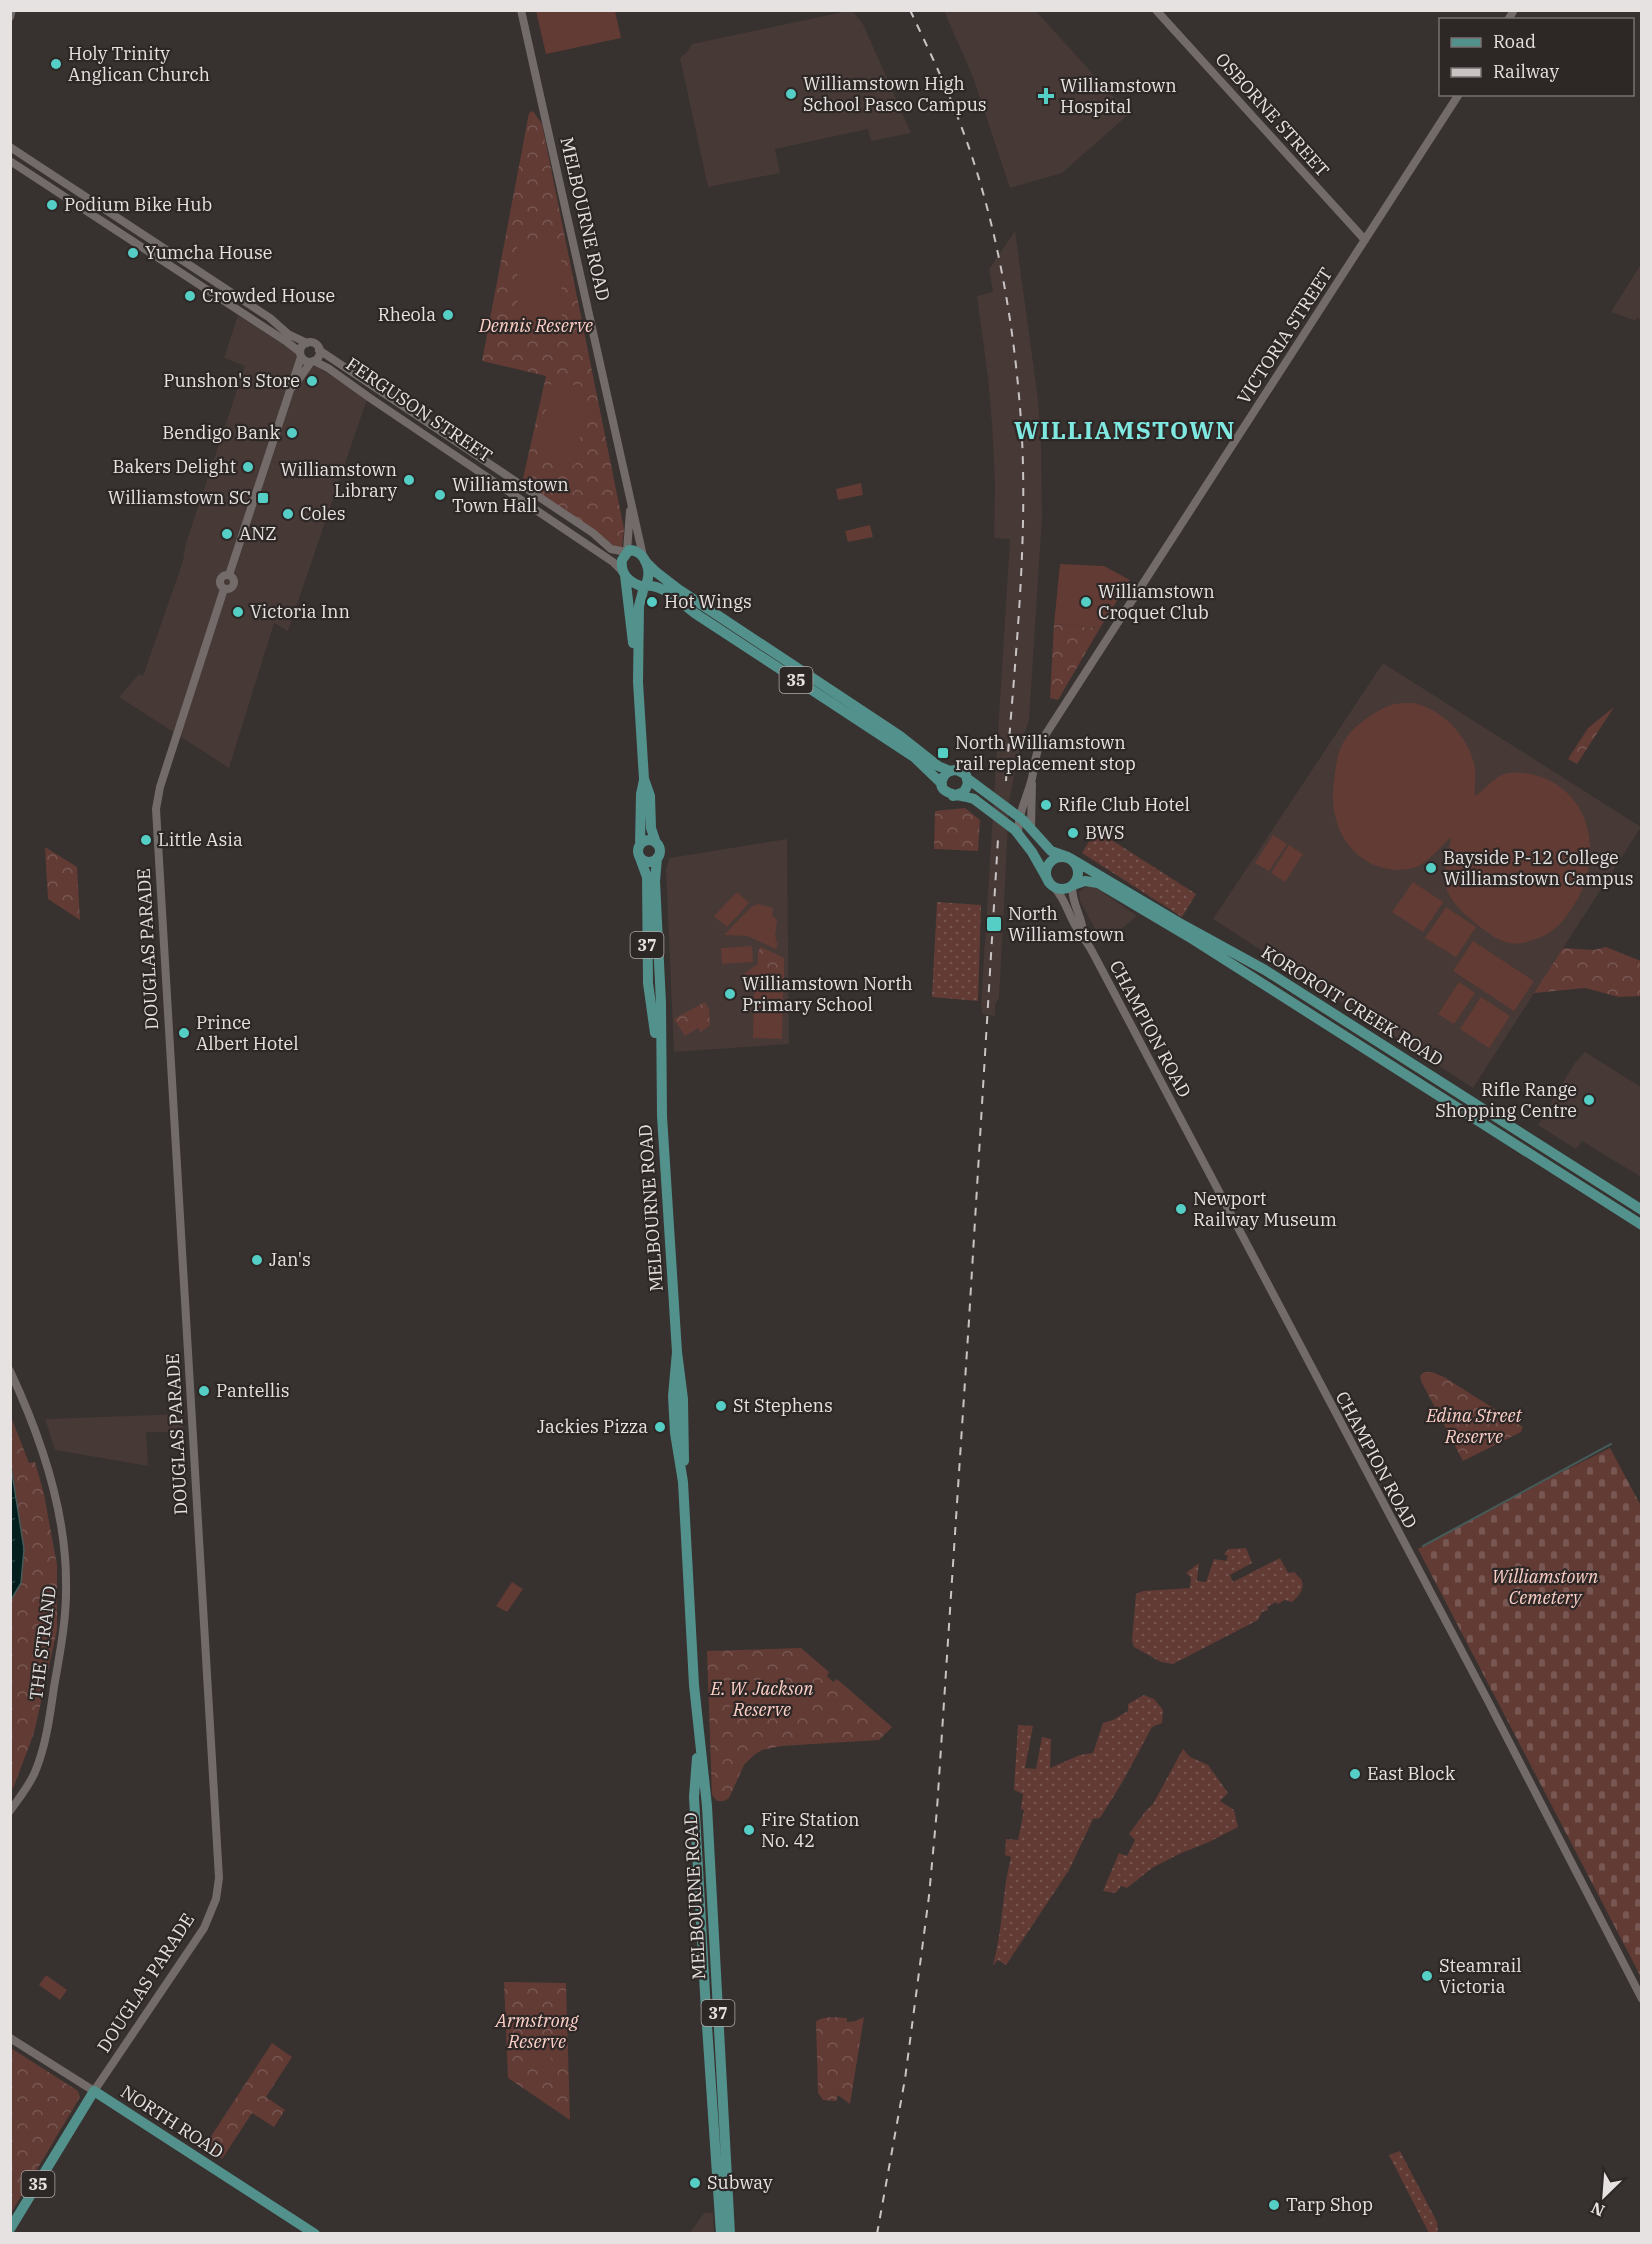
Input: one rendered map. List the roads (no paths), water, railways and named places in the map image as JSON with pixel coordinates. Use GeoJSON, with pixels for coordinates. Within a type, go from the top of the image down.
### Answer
{"type":"FeatureCollection","features":[{"type":"Feature","properties":{"kind":"main road","name":"35"},"geometry":{"type":"LineString","coordinates":[[627,552],[635,550],[656,573],[914,757],[942,784],[945,791],[953,796]]}},
{"type":"Feature","properties":{"kind":"main road"},"geometry":{"type":"LineString","coordinates":[[624,573],[621,561],[627,552]]}},
{"type":"Feature","properties":{"kind":"main road"},"geometry":{"type":"LineString","coordinates":[[644,559],[649,573],[645,587]]}},
{"type":"Feature","properties":{"kind":"main road","name":"35"},"geometry":{"type":"LineString","coordinates":[[624,573],[636,584],[663,590],[696,614],[918,748],[936,765],[950,771],[960,770],[968,779],[1031,827],[1051,851],[1069,858]]}},
{"type":"Feature","properties":{"kind":"main road","name":"37"},"geometry":{"type":"LineString","coordinates":[[624,573],[638,681],[644,779],[650,796],[651,828],[659,849],[657,858]]}},
{"type":"Feature","properties":{"kind":"main road","name":"37"},"geometry":{"type":"LineString","coordinates":[[638,681],[639,606],[645,587]]}},
{"type":"Feature","properties":{"kind":"main road"},"geometry":{"type":"LineString","coordinates":[[942,784],[944,776],[950,771]]}},
{"type":"Feature","properties":{"kind":"main road","name":"37"},"geometry":{"type":"LineString","coordinates":[[640,858],[638,853],[640,794],[644,779]]}},
{"type":"Feature","properties":{"kind":"main road"},"geometry":{"type":"LineString","coordinates":[[953,796],[965,791],[968,779]]}},
{"type":"Feature","properties":{"kind":"main road"},"geometry":{"type":"LineString","coordinates":[[953,796],[974,799],[1003,819],[1032,852],[1050,883],[1062,889],[1073,885],[1078,877],[1075,863],[1069,858],[1058,857],[1049,863],[1046,873],[1050,883]]}},
{"type":"Feature","properties":{"kind":"main road"},"geometry":{"type":"LineString","coordinates":[[640,845],[648,840],[656,843]]}},
{"type":"Feature","properties":{"kind":"main road"},"geometry":{"type":"LineString","coordinates":[[640,858],[648,862],[657,858]]}},
{"type":"Feature","properties":{"kind":"main road","name":"MELBOURNE ROAD"},"geometry":{"type":"LineString","coordinates":[[640,858],[647,881],[648,983],[660,1063]]}},
{"type":"Feature","properties":{"kind":"main road","name":"MELBOURNE ROAD"},"geometry":{"type":"LineString","coordinates":[[657,858],[655,885],[660,982],[660,1063],[677,1352],[684,1429],[682,1482],[699,1736],[707,1810],[721,2234]]}},
{"type":"Feature","properties":{"kind":"main road","name":"KOROROIT CREEK ROAD"},"geometry":{"type":"LineString","coordinates":[[1069,858],[1255,964],[1641,1210]]}},
{"type":"Feature","properties":{"kind":"main road","name":"KOROROIT CREEK ROAD"},"geometry":{"type":"LineString","coordinates":[[1073,885],[1085,881],[1098,884],[1252,977],[1641,1225]]}},
{"type":"Feature","properties":{"kind":"main road"},"geometry":{"type":"LineString","coordinates":[[1252,977],[1255,964]]}},
{"type":"Feature","properties":{"kind":"main road"},"geometry":{"type":"LineString","coordinates":[[648,983],[660,982]]}},
{"type":"Feature","properties":{"kind":"main road"},"geometry":{"type":"LineString","coordinates":[[1576,1167],[1577,1180],[1581,1187]]}},
{"type":"Feature","properties":{"kind":"main road","name":"MELBOURNE ROAD"},"geometry":{"type":"LineString","coordinates":[[699,1736],[695,1811],[730,2234]]}},
{"type":"Feature","properties":{"kind":"main road"},"geometry":{"type":"LineString","coordinates":[[695,1811],[707,1810]]}},
{"type":"Feature","properties":{"kind":"main road","name":"DOUGLAS PARADE"},"geometry":{"type":"LineString","coordinates":[[10,2229],[94,2091]]}},
{"type":"Feature","properties":{"kind":"main road","name":"NORTH ROAD"},"geometry":{"type":"LineString","coordinates":[[94,2091],[315,2234]]}},
{"type":"Feature","properties":{"kind":"street"},"geometry":{"type":"LineString","coordinates":[[10,17],[12,10]]}},
{"type":"Feature","properties":{"kind":"street","name":"MELBOURNE ROAD"},"geometry":{"type":"LineString","coordinates":[[521,10],[630,505],[644,559]]}},
{"type":"Feature","properties":{"kind":"street","name":"OSBORNE STREET"},"geometry":{"type":"LineString","coordinates":[[1156,10],[1365,240]]}},
{"type":"Feature","properties":{"kind":"street","name":"VICTORIA STREET"},"geometry":{"type":"LineString","coordinates":[[1018,834],[1019,817],[1031,780],[1037,750],[1042,740],[1458,96]]}},
{"type":"Feature","properties":{"kind":"street"},"geometry":{"type":"LineString","coordinates":[[10,147],[270,318],[288,334],[307,343]]}},
{"type":"Feature","properties":{"kind":"street"},"geometry":{"type":"LineString","coordinates":[[10,160],[287,342],[301,354]]}},
{"type":"Feature","properties":{"kind":"street","name":"35"},"geometry":{"type":"LineString","coordinates":[[314,344],[319,350],[318,356],[293,387],[303,345],[314,344]]}},
{"type":"Feature","properties":{"kind":"street","name":"FERGUSON STREET"},"geometry":{"type":"LineString","coordinates":[[319,350],[593,533],[611,549],[627,552]]}},
{"type":"Feature","properties":{"kind":"street","name":"35"},"geometry":{"type":"LineString","coordinates":[[301,354],[305,361],[312,361]]}},
{"type":"Feature","properties":{"kind":"street","name":"FERGUSON STREET"},"geometry":{"type":"LineString","coordinates":[[312,361],[328,368],[379,405],[505,488],[613,562],[624,573]]}},
{"type":"Feature","properties":{"kind":"street","name":"DOUGLAS PARADE"},"geometry":{"type":"LineString","coordinates":[[94,2091],[204,1928],[216,1899],[219,1878],[156,809],[160,787],[224,589],[231,588],[234,584],[233,578],[229,575],[293,387]]}},
{"type":"Feature","properties":{"kind":"street","name":"MELBOURNE ROAD"},"geometry":{"type":"LineString","coordinates":[[627,552],[630,505]]}},
{"type":"Feature","properties":{"kind":"street","name":"VICTORIA STREET"},"geometry":{"type":"LineString","coordinates":[[1031,780],[1031,827]]}},
{"type":"Feature","properties":{"kind":"street","name":"CHAMPION ROAD"},"geometry":{"type":"LineString","coordinates":[[1050,883],[1063,897],[1075,924],[1083,935],[1487,1699],[1641,1999]]}},
{"type":"Feature","properties":{"kind":"street","name":"CHAMPION ROAD"},"geometry":{"type":"LineString","coordinates":[[1073,885],[1072,900],[1084,928],[1083,935]]}},
{"type":"Feature","properties":{"kind":"street","name":"THE STRAND"},"geometry":{"type":"LineString","coordinates":[[10,1371],[34,1428],[49,1476],[63,1535],[66,1581],[63,1640],[46,1731],[35,1771],[10,1811]]}},
{"type":"Feature","properties":{"kind":"street","name":"NORTH ROAD"},"geometry":{"type":"LineString","coordinates":[[10,2038],[94,2091]]}},
{"type":"Feature","properties":{"kind":"water"},"geometry":{"type":"Polygon","coordinates":[[[10,1460],[24,1549],[21,1583],[11,1600],[10,1460]]]}},
{"type":"Feature","properties":{"kind":"waterway"},"geometry":{"type":"LineString","coordinates":[[1423,1546],[1611,1444]]}},
{"type":"Feature","properties":{"kind":"railway"},"geometry":{"type":"LineString","coordinates":[[910,10],[953,104],[981,185],[998,255],[1011,326],[1022,444],[1023,540],[1006,781]]}},
{"type":"Feature","properties":{"kind":"railway"},"geometry":{"type":"LineString","coordinates":[[877,2234],[905,2079],[929,1896],[937,1809],[998,839]]}},
{"type":"Feature","properties":{"kind":"place","name":"Holy Trinity Anglican Church"},"geometry":{"type":"Point","coordinates":[56,64]}},
{"type":"Feature","properties":{"kind":"place","name":"Williamstown High School Pasco Campus"},"geometry":{"type":"Point","coordinates":[791,94]}},
{"type":"Feature","properties":{"kind":"place","name":"Williamstown Hospital"},"geometry":{"type":"Point","coordinates":[1046,96]}},
{"type":"Feature","properties":{"kind":"place","name":"Podium Bike Hub"},"geometry":{"type":"Point","coordinates":[52,205]}},
{"type":"Feature","properties":{"kind":"place","name":"Yumcha House"},"geometry":{"type":"Point","coordinates":[133,253]}},
{"type":"Feature","properties":{"kind":"place","name":"Crowded House"},"geometry":{"type":"Point","coordinates":[190,296]}},
{"type":"Feature","properties":{"kind":"place","name":"Rheola"},"geometry":{"type":"Point","coordinates":[448,315]}},
{"type":"Feature","properties":{"kind":"place","name":"Punshon's Store"},"geometry":{"type":"Point","coordinates":[312,381]}},
{"type":"Feature","properties":{"kind":"place","name":"Bendigo Bank"},"geometry":{"type":"Point","coordinates":[292,433]}},
{"type":"Feature","properties":{"kind":"place","name":"Bakers Delight"},"geometry":{"type":"Point","coordinates":[248,467]}},
{"type":"Feature","properties":{"kind":"place","name":"Williamstown Library"},"geometry":{"type":"Point","coordinates":[409,480]}},
{"type":"Feature","properties":{"kind":"place","name":"Williamstown Town Hall"},"geometry":{"type":"Point","coordinates":[440,495]}},
{"type":"Feature","properties":{"kind":"place","name":"Williamstown SC"},"geometry":{"type":"Point","coordinates":[263,498]}},
{"type":"Feature","properties":{"kind":"place","name":"Coles"},"geometry":{"type":"Point","coordinates":[288,514]}},
{"type":"Feature","properties":{"kind":"place","name":"ANZ"},"geometry":{"type":"Point","coordinates":[227,534]}},
{"type":"Feature","properties":{"kind":"place","name":"Hot Wings"},"geometry":{"type":"Point","coordinates":[652,602]}},
{"type":"Feature","properties":{"kind":"place","name":"Williamstown Croquet Club"},"geometry":{"type":"Point","coordinates":[1086,602]}},
{"type":"Feature","properties":{"kind":"place","name":"Victoria Inn"},"geometry":{"type":"Point","coordinates":[238,612]}},
{"type":"Feature","properties":{"kind":"place","name":"North Williamstown rail replacement stop"},"geometry":{"type":"Point","coordinates":[943,753]}},
{"type":"Feature","properties":{"kind":"place","name":"Rifle Club Hotel"},"geometry":{"type":"Point","coordinates":[1046,805]}},
{"type":"Feature","properties":{"kind":"place","name":"BWS"},"geometry":{"type":"Point","coordinates":[1073,833]}},
{"type":"Feature","properties":{"kind":"place","name":"Little Asia"},"geometry":{"type":"Point","coordinates":[146,840]}},
{"type":"Feature","properties":{"kind":"place","name":"Bayside P-12 College Williamstown Campus"},"geometry":{"type":"Point","coordinates":[1431,868]}},
{"type":"Feature","properties":{"kind":"place","name":"North Williamstown"},"geometry":{"type":"Point","coordinates":[994,924]}},
{"type":"Feature","properties":{"kind":"place","name":"Williamstown North Primary School"},"geometry":{"type":"Point","coordinates":[730,994]}},
{"type":"Feature","properties":{"kind":"place","name":"Prince Albert Hotel"},"geometry":{"type":"Point","coordinates":[184,1033]}},
{"type":"Feature","properties":{"kind":"place","name":"Rifle Range Shopping Centre"},"geometry":{"type":"Point","coordinates":[1589,1100]}},
{"type":"Feature","properties":{"kind":"place","name":"Newport Railway Museum"},"geometry":{"type":"Point","coordinates":[1181,1209]}},
{"type":"Feature","properties":{"kind":"place","name":"Jan's"},"geometry":{"type":"Point","coordinates":[257,1260]}},
{"type":"Feature","properties":{"kind":"place","name":"Pantellis"},"geometry":{"type":"Point","coordinates":[204,1391]}},
{"type":"Feature","properties":{"kind":"place","name":"St Stephens"},"geometry":{"type":"Point","coordinates":[721,1406]}},
{"type":"Feature","properties":{"kind":"place","name":"Jackies Pizza"},"geometry":{"type":"Point","coordinates":[660,1427]}},
{"type":"Feature","properties":{"kind":"place","name":"East Block"},"geometry":{"type":"Point","coordinates":[1355,1774]}},
{"type":"Feature","properties":{"kind":"place","name":"Fire Station No. 42"},"geometry":{"type":"Point","coordinates":[749,1830]}},
{"type":"Feature","properties":{"kind":"place","name":"Steamrail Victoria"},"geometry":{"type":"Point","coordinates":[1427,1976]}},
{"type":"Feature","properties":{"kind":"place","name":"Subway"},"geometry":{"type":"Point","coordinates":[695,2183]}},
{"type":"Feature","properties":{"kind":"place","name":"Tarp Shop"},"geometry":{"type":"Point","coordinates":[1274,2205]}},
{"type":"Feature","properties":{"kind":"district","name":"WILLIAMSTOWN"},"geometry":{"type":"Point","coordinates":[1125,431]}},
{"type":"Feature","properties":{"kind":"park label","name":"Dennis Reserve"},"geometry":{"type":"Point","coordinates":[536,326]}},
{"type":"Feature","properties":{"kind":"park label","name":"Edina Street Reserve"},"geometry":{"type":"Point","coordinates":[1474,1426]}},
{"type":"Feature","properties":{"kind":"park label","name":"Williamstown Cemetery"},"geometry":{"type":"Point","coordinates":[1545,1587]}},
{"type":"Feature","properties":{"kind":"park label","name":"E. W. Jackson Reserve"},"geometry":{"type":"Point","coordinates":[762,1699]}},
{"type":"Feature","properties":{"kind":"park label","name":"Armstrong Reserve"},"geometry":{"type":"Point","coordinates":[537,2031]}}]}
